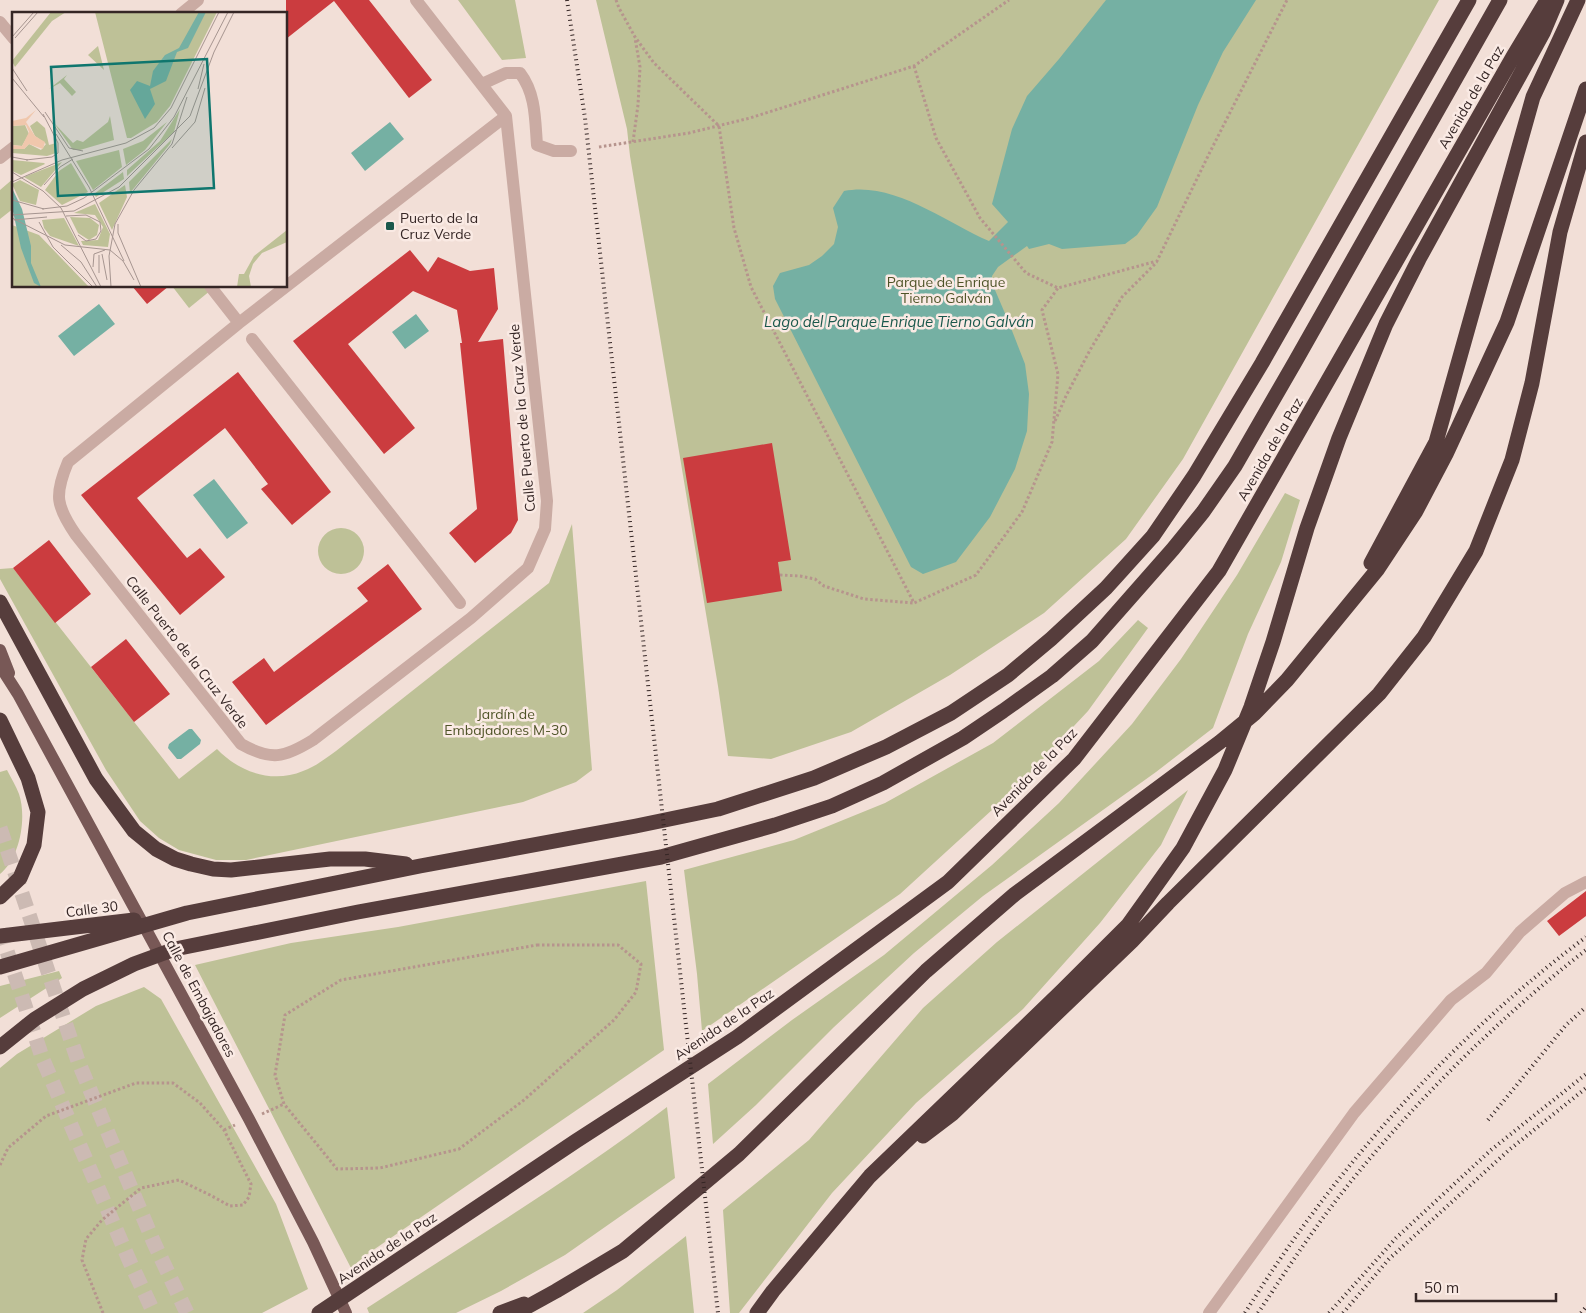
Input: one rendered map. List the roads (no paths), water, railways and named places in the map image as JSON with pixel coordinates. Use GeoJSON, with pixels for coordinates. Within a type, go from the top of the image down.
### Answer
{"type":"FeatureCollection","features":[{"type":"Feature","properties":{"kind":"highway"},"geometry":{"type":"LineString","coordinates":[[0,967],[187,914],[420,866],[679,818],[718,809],[814,778],[886,747],[951,713],[1008,675],[1051,639],[1106,588],[1153,536],[1194,476],[1262,363],[1469,0]]}},
{"type":"Feature","properties":{"kind":"highway"},"geometry":{"type":"LineString","coordinates":[[0,1047],[35,1019],[83,989],[134,964],[175,948],[367,910],[661,857],[756,830],[832,806],[883,783],[963,738],[1003,711],[1052,676],[1092,642],[1173,550],[1235,466],[1500,0]]}},
{"type":"Feature","properties":{"kind":"highway","name":"Avenida de la Paz"},"geometry":{"type":"LineString","coordinates":[[319,1313],[576,1141],[737,1037],[948,882],[1074,759],[1219,571],[1547,0]]}},
{"type":"Feature","properties":{"kind":"highway"},"geometry":{"type":"LineString","coordinates":[[757,1313],[773,1291],[870,1176],[1062,991],[1128,924],[1183,848],[1225,770],[1251,707],[1273,642],[1310,519],[1339,438],[1386,324],[1419,259],[1543,33],[1557,0]]}},
{"type":"Feature","properties":{"kind":"highway"},"geometry":{"type":"LineString","coordinates":[[1349,604],[1436,442],[1533,97],[1578,0]]}},
{"type":"Feature","properties":{"kind":"highway"},"geometry":{"type":"LineString","coordinates":[[516,1313],[623,1251],[738,1154],[926,971],[1015,894],[1220,742],[1254,714],[1287,680],[1377,570],[1416,511],[1446,454],[1507,322],[1586,89]]}},
{"type":"Feature","properties":{"kind":"highway"},"geometry":{"type":"LineString","coordinates":[[870,1176],[952,1114],[1126,948],[1168,903],[1379,694],[1424,636],[1476,551],[1512,460],[1532,383],[1560,232],[1586,142]]}},
{"type":"Feature","properties":{"kind":"highway"},"geometry":{"type":"LineString","coordinates":[[0,602],[96,779],[134,830],[156,849],[175,859],[213,869],[231,870],[330,859],[365,859],[420,866]]}},
{"type":"Feature","properties":{"kind":"highway"},"geometry":{"type":"LineString","coordinates":[[0,720],[28,778],[38,812],[34,844],[20,878],[0,897]]}},
{"type":"Feature","properties":{"kind":"highway","name":"Calle 30"},"geometry":{"type":"LineString","coordinates":[[0,936],[187,914]]}},
{"type":"Feature","properties":{"kind":"highway"},"geometry":{"type":"LineString","coordinates":[[500,1313],[556,1291]]}},
{"type":"Feature","properties":{"kind":"main road","name":"Calle de Embajadores"},"geometry":{"type":"LineString","coordinates":[[0,650],[18,694]]}},
{"type":"Feature","properties":{"kind":"main road","name":"Calle de Embajadores"},"geometry":{"type":"LineString","coordinates":[[0,666],[18,694],[254,1128],[313,1242],[346,1313]]}},
{"type":"Feature","properties":{"kind":"street"},"geometry":{"type":"LineString","coordinates":[[183,12],[198,0]]}},
{"type":"Feature","properties":{"kind":"street"},"geometry":{"type":"LineString","coordinates":[[416,0],[506,116]]}},
{"type":"Feature","properties":{"kind":"street"},"geometry":{"type":"LineString","coordinates":[[0,22],[12,37]]}},
{"type":"Feature","properties":{"kind":"street"},"geometry":{"type":"LineString","coordinates":[[482,84],[506,73],[520,73],[534,102],[536,145],[554,151],[571,151]]}},
{"type":"Feature","properties":{"kind":"street","name":"Calle Puerto de la Cruz Verde"},"geometry":{"type":"LineString","coordinates":[[284,288],[68,462],[58,492],[59,504],[64,518],[76,535],[241,744],[257,753],[277,756],[299,748],[313,740],[471,618],[528,568],[545,529],[547,501],[506,116]]}},
{"type":"Feature","properties":{"kind":"street","name":"Calle Puerto de la Cruz Verde"},"geometry":{"type":"LineString","coordinates":[[288,285],[506,116]]}},
{"type":"Feature","properties":{"kind":"street"},"geometry":{"type":"LineString","coordinates":[[0,158],[12,149]]}},
{"type":"Feature","properties":{"kind":"street"},"geometry":{"type":"LineString","coordinates":[[212,288],[239,323]]}},
{"type":"Feature","properties":{"kind":"street"},"geometry":{"type":"LineString","coordinates":[[252,339],[460,603]]}},
{"type":"Feature","properties":{"kind":"street"},"geometry":{"type":"LineString","coordinates":[[1209,1313],[1354,1112],[1451,1000],[1486,974],[1520,932],[1565,893],[1586,882]]}},
{"type":"Feature","properties":{"kind":"water","name":"Lago del Parque Enrique Tierno Galván"},"geometry":{"type":"Polygon","coordinates":[[[1106,0],[1256,0],[1223,52],[1198,105],[1157,207],[1137,235],[1125,244],[1062,249],[1049,244],[1029,249],[1027,246],[998,267],[992,276],[992,283],[1025,364],[1029,394],[1027,431],[1015,469],[990,517],[956,562],[923,574],[911,567],[775,299],[773,286],[780,273],[809,265],[834,244],[838,227],[833,208],[844,191],[863,189],[900,197],[989,241],[1008,222],[992,204],[1012,129],[1027,96],[1106,0]]]}},
{"type":"Feature","properties":{"kind":"water"},"geometry":{"type":"Polygon","coordinates":[[[390,122],[404,139],[365,171],[351,153],[390,122]]]}},
{"type":"Feature","properties":{"kind":"water"},"geometry":{"type":"Polygon","coordinates":[[[99,304],[115,324],[74,356],[58,336],[99,304]]]}},
{"type":"Feature","properties":{"kind":"water"},"geometry":{"type":"Polygon","coordinates":[[[416,314],[429,331],[405,349],[392,332],[416,314]]]}},
{"type":"Feature","properties":{"kind":"water"},"geometry":{"type":"Polygon","coordinates":[[[214,479],[248,523],[227,539],[193,495],[214,479]]]}},
{"type":"Feature","properties":{"kind":"water"},"geometry":{"type":"Polygon","coordinates":[[[189,729],[192,729],[201,740],[200,744],[181,759],[177,759],[168,748],[169,744],[189,729]]]}},
{"type":"Feature","properties":{"kind":"tunnel"},"geometry":{"type":"LineString","coordinates":[[0,828],[78,1061],[154,1243],[187,1313]]}},
{"type":"Feature","properties":{"kind":"tunnel"},"geometry":{"type":"LineString","coordinates":[[0,930],[43,1060],[154,1313]]}},
{"type":"Feature","properties":{"kind":"railway"},"geometry":{"type":"LineString","coordinates":[[567,0],[585,118],[718,1313]]}},
{"type":"Feature","properties":{"kind":"railway"},"geometry":{"type":"LineString","coordinates":[[1245,1313],[1317,1208],[1356,1157],[1398,1109],[1442,1062],[1488,1018],[1536,976],[1586,937]]}},
{"type":"Feature","properties":{"kind":"railway"},"geometry":{"type":"LineString","coordinates":[[1258,1313],[1336,1200],[1405,1118],[1491,1031],[1586,950]]}},
{"type":"Feature","properties":{"kind":"railway"},"geometry":{"type":"LineString","coordinates":[[1488,1120],[1566,1025],[1586,1007]]}},
{"type":"Feature","properties":{"kind":"railway"},"geometry":{"type":"LineString","coordinates":[[1329,1313],[1396,1238],[1491,1150],[1586,1074]]}},
{"type":"Feature","properties":{"kind":"railway"},"geometry":{"type":"LineString","coordinates":[[1343,1313],[1389,1259],[1509,1150],[1586,1088]]}},
{"type":"Feature","properties":{"kind":"railway"},"geometry":{"type":"LineString","coordinates":[[1581,1313],[1586,1307]]}},
{"type":"Feature","properties":{"kind":"place","name":"Puerto de la Cruz Verde"},"geometry":{"type":"Point","coordinates":[390,226]}},
{"type":"Feature","properties":{"kind":"park label","name":"Parque de Enrique Tierno Galván"},"geometry":{"type":"Point","coordinates":[946,290]}},
{"type":"Feature","properties":{"kind":"park label","name":"Jardín de Embajadores M-30"},"geometry":{"type":"Point","coordinates":[506,722]}}]}
